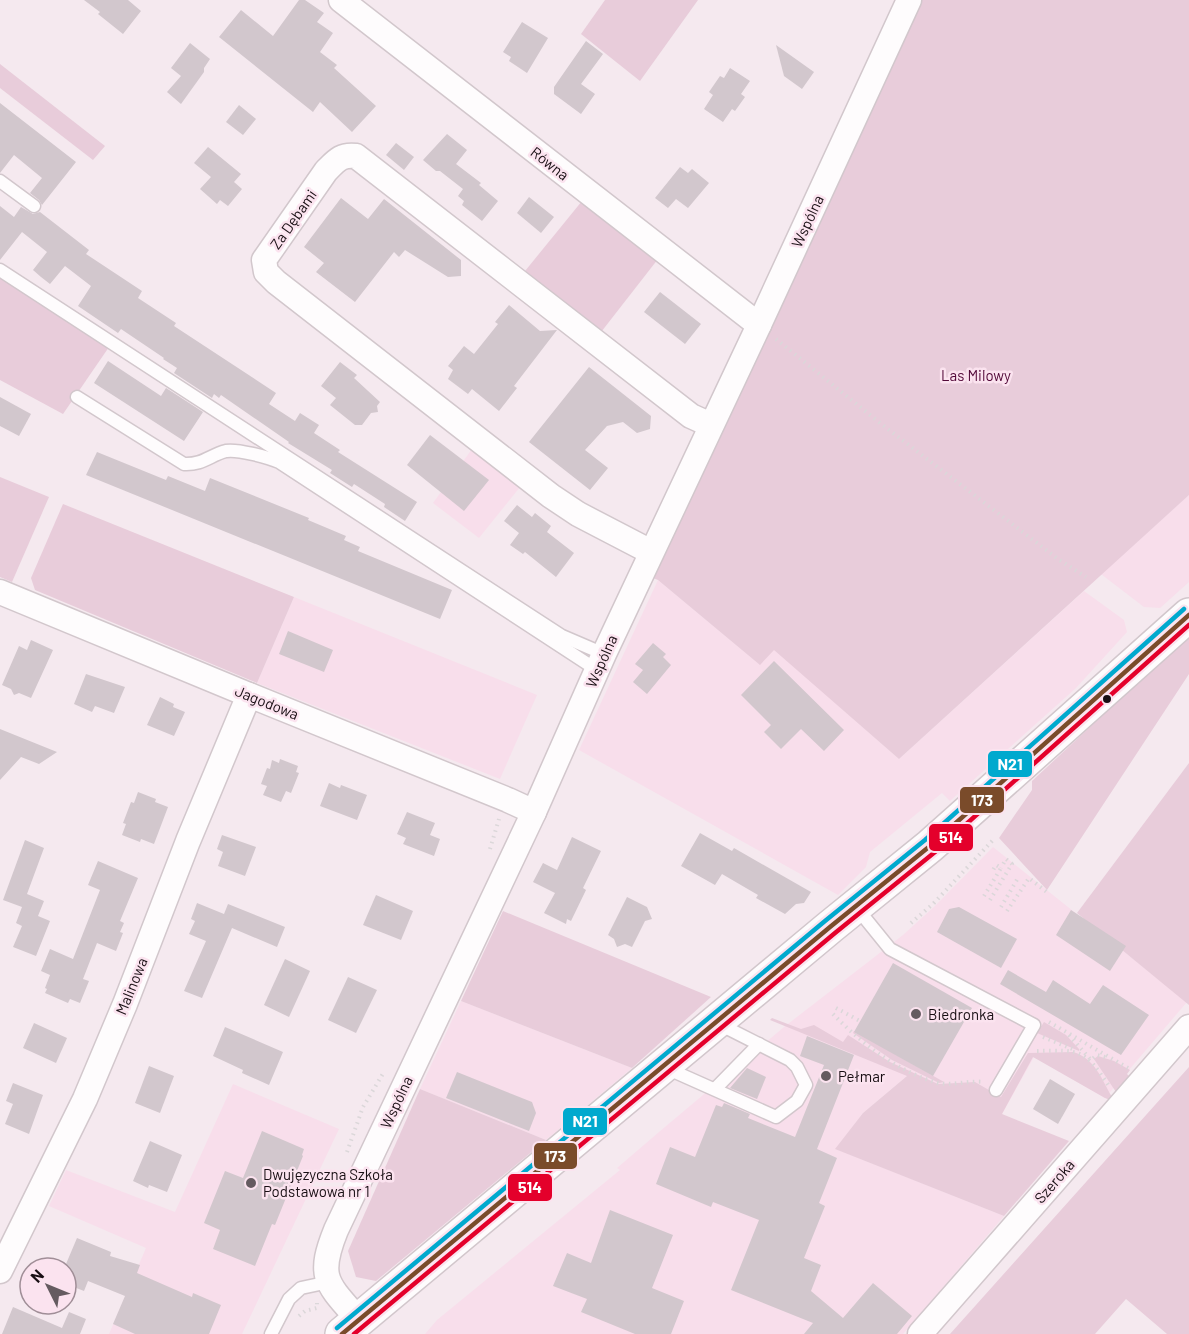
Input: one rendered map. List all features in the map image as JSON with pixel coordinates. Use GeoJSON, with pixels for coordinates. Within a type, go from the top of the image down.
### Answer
{"type":"FeatureCollection","features":[{"type":"Feature","properties":{"kind":"street","name":"Równa"},"geometry":{"type":"LineString","coordinates":[[341,0],[759,325]]}},
{"type":"Feature","properties":{"kind":"street","name":"Wspólna"},"geometry":{"type":"LineString","coordinates":[[329,1282],[326,1274],[326,1259],[336,1230],[534,812],[600,662],[909,0]]}},
{"type":"Feature","properties":{"kind":"street","name":"Za Dębami"},"geometry":{"type":"LineString","coordinates":[[651,552],[586,519],[551,496],[276,282],[266,272],[264,260],[326,171],[338,159],[346,155],[356,156],[691,416],[711,425]]}},
{"type":"Feature","properties":{"kind":"street","name":"Jagodowa"},"geometry":{"type":"LineString","coordinates":[[2,597],[534,812]]}},
{"type":"Feature","properties":{"kind":"street"},"geometry":{"type":"LineString","coordinates":[[329,1282],[340,1299],[350,1326],[930,846],[1189,615]]}},
{"type":"Feature","properties":{"kind":"street","name":"Malinowa"},"geometry":{"type":"LineString","coordinates":[[0,1271],[85,1099],[249,695]]}},
{"type":"Feature","properties":{"kind":"street","name":"Szeroka"},"geometry":{"type":"LineString","coordinates":[[920,1334],[1189,1027]]}},
{"type":"Feature","properties":{"kind":"lane"},"geometry":{"type":"LineString","coordinates":[[0,181],[34,206]]}},
{"type":"Feature","properties":{"kind":"lane"},"geometry":{"type":"LineString","coordinates":[[0,270],[600,662]]}},
{"type":"Feature","properties":{"kind":"lane"},"geometry":{"type":"LineString","coordinates":[[77,397],[184,464],[196,464],[227,451],[270,458],[279,462],[600,662]]}},
{"type":"Feature","properties":{"kind":"lane"},"geometry":{"type":"LineString","coordinates":[[855,906],[890,949],[1032,1027],[998,1087]]}},
{"type":"Feature","properties":{"kind":"lane"},"geometry":{"type":"LineString","coordinates":[[663,1066],[776,1117],[797,1101],[806,1085],[797,1066],[790,1060],[715,1022]]}},
{"type":"Feature","properties":{"kind":"lane"},"geometry":{"type":"LineString","coordinates":[[715,1089],[759,1044]]}},
{"type":"Feature","properties":{"kind":"lane"},"geometry":{"type":"LineString","coordinates":[[271,1334],[289,1299],[301,1288],[329,1282]]}},
{"type":"Feature","properties":{"kind":"path"},"geometry":{"type":"LineString","coordinates":[[759,325],[880,423],[1058,559],[1086,577]]}},
{"type":"Feature","properties":{"kind":"path"},"geometry":{"type":"LineString","coordinates":[[911,923],[933,904],[994,839]]}},
{"type":"Feature","properties":{"kind":"path"},"geometry":{"type":"LineString","coordinates":[[984,896],[1006,859],[1012,864],[990,900]]}},
{"type":"Feature","properties":{"kind":"path"},"geometry":{"type":"LineString","coordinates":[[993,870],[996,865],[1001,868]]}},
{"type":"Feature","properties":{"kind":"path"},"geometry":{"type":"LineString","coordinates":[[1001,907],[1018,878]]}},
{"type":"Feature","properties":{"kind":"path"},"geometry":{"type":"LineString","coordinates":[[1007,911],[1029,878],[1048,893]]}},
{"type":"Feature","properties":{"kind":"path"},"geometry":{"type":"LineString","coordinates":[[836,1008],[860,1021]]}},
{"type":"Feature","properties":{"kind":"path"},"geometry":{"type":"LineString","coordinates":[[833,1014],[853,1035],[895,1064],[939,1083],[976,1081],[998,1087]]}},
{"type":"Feature","properties":{"kind":"path"},"geometry":{"type":"LineString","coordinates":[[1091,1060],[1078,1052],[1041,1037],[1032,1027],[1038,1016],[1145,1077]]}},
{"type":"Feature","properties":{"kind":"path"},"geometry":{"type":"LineString","coordinates":[[1067,1033],[1091,1060],[1122,1104]]}},
{"type":"Feature","properties":{"kind":"path"},"geometry":{"type":"LineString","coordinates":[[1019,1052],[1078,1052]]}},
{"type":"Feature","properties":{"kind":"path"},"geometry":{"type":"LineString","coordinates":[[1091,1060],[1097,1055],[1115,1060]]}},
{"type":"Feature","properties":{"kind":"path"},"geometry":{"type":"LineString","coordinates":[[940,1078],[944,1083]]}},
{"type":"Feature","properties":{"kind":"shaded area"},"geometry":{"type":"Polygon","coordinates":[[[472,449],[520,487],[479,538],[433,503],[472,449]]]}},
{"type":"Feature","properties":{"kind":"shaded area"},"geometry":{"type":"Polygon","coordinates":[[[1189,495],[1189,582],[1160,608],[1144,607],[1101,574],[1189,495]]]}},
{"type":"Feature","properties":{"kind":"shaded area"},"geometry":{"type":"Polygon","coordinates":[[[658,580],[759,664],[774,649],[899,759],[1084,591],[1124,620],[1127,632],[1076,688],[950,801],[942,793],[870,852],[866,867],[838,895],[579,750],[658,580]]]}},
{"type":"Feature","properties":{"kind":"shaded area"},"geometry":{"type":"Polygon","coordinates":[[[294,597],[537,695],[500,779],[257,683],[294,597]]]}},
{"type":"Feature","properties":{"kind":"shaded area"},"geometry":{"type":"Polygon","coordinates":[[[993,847],[1187,1002],[1105,1098],[1034,1057],[1002,1114],[907,1076],[863,1113],[836,1149],[1004,1216],[903,1334],[425,1334],[437,1320],[620,1170],[617,1168],[784,1027],[903,935],[993,847]]]}},
{"type":"Feature","properties":{"kind":"shaded area"},"geometry":{"type":"Polygon","coordinates":[[[461,1001],[632,1068],[546,1140],[420,1089],[461,1001]]]}},
{"type":"Feature","properties":{"kind":"shaded area"},"geometry":{"type":"Polygon","coordinates":[[[233,1084],[339,1129],[242,1334],[109,1334],[146,1248],[49,1206],[66,1170],[175,1212],[233,1084]]]}},
{"type":"Feature","properties":{"kind":"green space"},"geometry":{"type":"Polygon","coordinates":[[[605,0],[698,0],[640,81],[581,34],[605,0]]]}},
{"type":"Feature","properties":{"kind":"green space","name":"Las Milowy"},"geometry":{"type":"Polygon","coordinates":[[[917,0],[1189,0],[1189,495],[899,759],[774,650],[760,665],[658,580],[648,576],[917,0]]]}},
{"type":"Feature","properties":{"kind":"green space"},"geometry":{"type":"Polygon","coordinates":[[[0,64],[105,146],[93,160],[0,88],[0,64]]]}},
{"type":"Feature","properties":{"kind":"green space"},"geometry":{"type":"Polygon","coordinates":[[[582,201],[658,259],[598,336],[521,276],[582,201]]]}},
{"type":"Feature","properties":{"kind":"green space"},"geometry":{"type":"Polygon","coordinates":[[[0,276],[109,347],[63,414],[0,380],[0,276]]]}},
{"type":"Feature","properties":{"kind":"green space"},"geometry":{"type":"Polygon","coordinates":[[[0,477],[49,497],[12,582],[0,577],[0,477]]]}},
{"type":"Feature","properties":{"kind":"green space"},"geometry":{"type":"Polygon","coordinates":[[[63,504],[294,597],[257,683],[35,590],[31,578],[63,504]]]}},
{"type":"Feature","properties":{"kind":"green space"},"geometry":{"type":"Polygon","coordinates":[[[1189,630],[1189,674],[1047,890],[999,838],[1032,790],[1032,781],[1132,688],[1189,630]]]}},
{"type":"Feature","properties":{"kind":"green space"},"geometry":{"type":"Polygon","coordinates":[[[1189,763],[1189,1005],[1077,913],[1189,763]]]}},
{"type":"Feature","properties":{"kind":"green space"},"geometry":{"type":"Polygon","coordinates":[[[503,911],[711,997],[632,1068],[461,1001],[503,911]]]}},
{"type":"Feature","properties":{"kind":"green space"},"geometry":{"type":"Polygon","coordinates":[[[772,1018],[801,1029],[814,1025],[843,1042],[848,1035],[890,1062],[938,1084],[975,1082],[1001,1097],[1028,1053],[1073,1052],[1092,1064],[1112,1097],[1110,1100],[1105,1098],[1033,1057],[1002,1114],[1069,1141],[1004,1216],[835,1149],[863,1113],[907,1076],[770,1020],[772,1018]]]}},
{"type":"Feature","properties":{"kind":"green space"},"geometry":{"type":"Polygon","coordinates":[[[1044,1022],[1066,1035],[1079,1051],[1037,1033],[1044,1022]]]}},
{"type":"Feature","properties":{"kind":"green space"},"geometry":{"type":"Polygon","coordinates":[[[854,1031],[944,1082],[939,1083],[892,1060],[853,1033],[854,1031]]]}},
{"type":"Feature","properties":{"kind":"green space"},"geometry":{"type":"Polygon","coordinates":[[[1098,1056],[1114,1061],[1130,1070],[1127,1074],[1130,1077],[1116,1092],[1094,1059],[1098,1056]]]}},
{"type":"Feature","properties":{"kind":"green space"},"geometry":{"type":"Polygon","coordinates":[[[1189,1067],[1189,1334],[1167,1334],[1126,1299],[1095,1334],[950,1334],[1189,1067]]]}},
{"type":"Feature","properties":{"kind":"green space"},"geometry":{"type":"Polygon","coordinates":[[[420,1089],[546,1140],[376,1281],[356,1277],[348,1251],[420,1089]]]}},
{"type":"Feature","properties":{"kind":"building"},"geometry":{"type":"Polygon","coordinates":[[[84,0],[128,0],[141,11],[123,34],[84,0]]]}},
{"type":"Feature","properties":{"kind":"building"},"geometry":{"type":"Polygon","coordinates":[[[299,0],[305,0],[324,13],[317,22],[333,33],[320,52],[337,65],[334,68],[376,106],[352,132],[320,102],[313,112],[219,37],[241,10],[273,36],[299,0]]]}},
{"type":"Feature","properties":{"kind":"building"},"geometry":{"type":"Polygon","coordinates":[[[522,22],[548,38],[527,73],[509,61],[511,57],[503,52],[522,22]]]}},
{"type":"Feature","properties":{"kind":"building"},"geometry":{"type":"Polygon","coordinates":[[[586,41],[603,54],[581,84],[595,94],[581,114],[554,94],[554,87],[586,41]]]}},
{"type":"Feature","properties":{"kind":"building"},"geometry":{"type":"Polygon","coordinates":[[[190,43],[210,59],[204,72],[181,104],[167,92],[181,76],[171,68],[190,43]]]}},
{"type":"Feature","properties":{"kind":"building"},"geometry":{"type":"Polygon","coordinates":[[[776,45],[814,72],[802,89],[784,76],[776,45]]]}},
{"type":"Feature","properties":{"kind":"building"},"geometry":{"type":"Polygon","coordinates":[[[730,68],[750,81],[741,94],[745,97],[735,111],[732,109],[723,122],[704,109],[713,95],[709,92],[720,76],[724,78],[730,68]]]}},
{"type":"Feature","properties":{"kind":"building"},"geometry":{"type":"Polygon","coordinates":[[[0,103],[76,162],[42,205],[30,193],[42,178],[14,155],[0,173],[0,103]]]}},
{"type":"Feature","properties":{"kind":"building"},"geometry":{"type":"Polygon","coordinates":[[[239,105],[256,119],[243,135],[226,122],[239,105]]]}},
{"type":"Feature","properties":{"kind":"building"},"geometry":{"type":"Polygon","coordinates":[[[447,134],[467,150],[456,164],[481,183],[479,185],[498,201],[482,221],[462,205],[464,201],[458,196],[463,189],[423,160],[447,134]]]}},
{"type":"Feature","properties":{"kind":"building"},"geometry":{"type":"Polygon","coordinates":[[[396,143],[414,157],[404,170],[386,155],[396,143]]]}},
{"type":"Feature","properties":{"kind":"building"},"geometry":{"type":"Polygon","coordinates":[[[208,147],[241,174],[234,182],[242,189],[228,206],[220,200],[217,204],[200,189],[211,177],[194,163],[208,147]]]}},
{"type":"Feature","properties":{"kind":"building"},"geometry":{"type":"Polygon","coordinates":[[[680,167],[688,173],[692,169],[709,183],[688,208],[676,199],[668,208],[655,198],[680,167]]]}},
{"type":"Feature","properties":{"kind":"building"},"geometry":{"type":"Polygon","coordinates":[[[529,197],[554,217],[541,233],[517,213],[529,197]]]}},
{"type":"Feature","properties":{"kind":"building"},"geometry":{"type":"Polygon","coordinates":[[[341,198],[368,219],[384,199],[461,260],[461,276],[448,277],[405,250],[399,257],[394,252],[355,302],[316,272],[324,263],[304,247],[341,198]]]}},
{"type":"Feature","properties":{"kind":"building"},"geometry":{"type":"Polygon","coordinates":[[[0,206],[14,217],[21,207],[33,214],[40,212],[89,250],[86,254],[142,291],[138,298],[176,323],[174,326],[276,393],[269,404],[295,421],[300,413],[319,425],[314,433],[340,450],[338,452],[417,502],[405,521],[384,507],[385,504],[354,484],[352,487],[330,473],[332,470],[288,443],[221,395],[219,398],[214,394],[212,398],[174,373],[177,368],[121,329],[118,333],[78,306],[91,286],[65,266],[50,284],[41,277],[33,270],[47,252],[22,232],[0,260],[0,206]]]}},
{"type":"Feature","properties":{"kind":"building"},"geometry":{"type":"Polygon","coordinates":[[[660,292],[701,324],[685,344],[644,312],[660,292]]]}},
{"type":"Feature","properties":{"kind":"building"},"geometry":{"type":"Polygon","coordinates":[[[509,305],[540,331],[557,330],[514,386],[517,388],[499,411],[472,389],[468,394],[448,379],[453,370],[448,366],[464,346],[474,354],[498,324],[495,322],[509,305]]]}},
{"type":"Feature","properties":{"kind":"building"},"geometry":{"type":"Polygon","coordinates":[[[108,361],[161,396],[166,388],[203,412],[184,441],[94,383],[108,361]]]}},
{"type":"Feature","properties":{"kind":"building"},"geometry":{"type":"Polygon","coordinates":[[[340,362],[357,375],[354,378],[380,402],[377,406],[378,412],[371,413],[362,425],[355,425],[330,405],[336,398],[321,386],[340,362]]]}},
{"type":"Feature","properties":{"kind":"building"},"geometry":{"type":"Polygon","coordinates":[[[589,367],[651,416],[650,429],[637,433],[623,422],[607,426],[585,450],[608,468],[590,490],[529,442],[589,367]]]}},
{"type":"Feature","properties":{"kind":"building"},"geometry":{"type":"Polygon","coordinates":[[[0,397],[31,414],[19,436],[0,426],[0,397]]]}},
{"type":"Feature","properties":{"kind":"building"},"geometry":{"type":"Polygon","coordinates":[[[430,435],[489,480],[464,511],[407,465],[430,435]]]}},
{"type":"Feature","properties":{"kind":"building"},"geometry":{"type":"Polygon","coordinates":[[[97,452],[166,480],[168,476],[205,491],[210,478],[309,518],[308,520],[346,536],[344,540],[360,547],[358,551],[452,590],[440,619],[86,475],[97,452]]]}},
{"type":"Feature","properties":{"kind":"building"},"geometry":{"type":"Polygon","coordinates":[[[517,505],[532,517],[535,513],[551,526],[547,532],[574,553],[556,577],[525,552],[523,554],[510,545],[519,533],[504,521],[517,505]]]}},
{"type":"Feature","properties":{"kind":"building"},"geometry":{"type":"Polygon","coordinates":[[[288,631],[333,650],[324,672],[279,654],[288,631]]]}},
{"type":"Feature","properties":{"kind":"building"},"geometry":{"type":"Polygon","coordinates":[[[31,640],[53,650],[31,698],[19,693],[14,695],[11,689],[2,685],[19,646],[27,650],[31,640]]]}},
{"type":"Feature","properties":{"kind":"building"},"geometry":{"type":"Polygon","coordinates":[[[653,643],[666,654],[663,657],[671,665],[647,694],[633,682],[643,670],[635,664],[653,643]]]}},
{"type":"Feature","properties":{"kind":"building"},"geometry":{"type":"Polygon","coordinates":[[[774,661],[844,730],[824,751],[801,729],[781,749],[764,732],[771,725],[741,695],[774,661]]]}},
{"type":"Feature","properties":{"kind":"building"},"geometry":{"type":"Polygon","coordinates":[[[86,674],[125,687],[114,713],[95,706],[92,712],[74,704],[86,674]]]}},
{"type":"Feature","properties":{"kind":"building"},"geometry":{"type":"Polygon","coordinates":[[[160,697],[174,704],[173,707],[185,712],[174,736],[147,725],[160,697]]]}},
{"type":"Feature","properties":{"kind":"building"},"geometry":{"type":"Polygon","coordinates":[[[0,729],[57,752],[39,764],[21,757],[0,780],[0,729]]]}},
{"type":"Feature","properties":{"kind":"building"},"geometry":{"type":"Polygon","coordinates":[[[280,759],[298,766],[296,772],[299,773],[291,793],[286,791],[281,802],[263,795],[267,786],[261,784],[267,768],[270,769],[272,760],[279,763],[280,759]]]}},
{"type":"Feature","properties":{"kind":"building"},"geometry":{"type":"Polygon","coordinates":[[[329,783],[367,795],[357,820],[320,806],[329,783]]]}},
{"type":"Feature","properties":{"kind":"building"},"geometry":{"type":"Polygon","coordinates":[[[138,792],[168,807],[154,844],[141,839],[140,842],[122,835],[126,824],[123,823],[131,802],[134,803],[138,792]]]}},
{"type":"Feature","properties":{"kind":"building"},"geometry":{"type":"Polygon","coordinates":[[[407,812],[435,823],[430,835],[440,839],[434,856],[403,844],[406,838],[397,834],[407,812]]]}},
{"type":"Feature","properties":{"kind":"building"},"geometry":{"type":"Polygon","coordinates":[[[700,833],[732,851],[734,848],[811,892],[804,903],[796,904],[785,914],[756,898],[758,895],[722,874],[715,885],[681,866],[700,833]]]}},
{"type":"Feature","properties":{"kind":"building"},"geometry":{"type":"Polygon","coordinates":[[[222,835],[256,847],[245,876],[218,866],[223,852],[217,849],[222,835]]]}},
{"type":"Feature","properties":{"kind":"building"},"geometry":{"type":"Polygon","coordinates":[[[572,837],[601,851],[583,888],[586,890],[571,921],[567,919],[566,924],[544,913],[555,893],[533,882],[543,863],[557,870],[572,837]]]}},
{"type":"Feature","properties":{"kind":"building"},"geometry":{"type":"Polygon","coordinates":[[[25,840],[44,848],[27,894],[44,901],[38,916],[50,921],[36,956],[13,947],[22,926],[16,923],[22,907],[3,900],[25,840]]]}},
{"type":"Feature","properties":{"kind":"building"},"geometry":{"type":"Polygon","coordinates":[[[98,861],[138,878],[120,921],[124,923],[120,932],[123,933],[116,951],[97,943],[83,979],[89,981],[80,1003],[70,999],[68,1003],[45,993],[50,975],[41,971],[50,949],[73,959],[100,890],[88,885],[98,861]]]}},
{"type":"Feature","properties":{"kind":"building"},"geometry":{"type":"Polygon","coordinates":[[[376,895],[413,911],[401,940],[363,925],[376,895]]]}},
{"type":"Feature","properties":{"kind":"building"},"geometry":{"type":"Polygon","coordinates":[[[627,897],[647,907],[652,919],[645,921],[632,947],[625,944],[617,947],[614,939],[608,935],[627,897]]]}},
{"type":"Feature","properties":{"kind":"building"},"geometry":{"type":"Polygon","coordinates":[[[197,903],[224,914],[228,904],[285,927],[277,947],[232,928],[202,998],[184,991],[206,941],[189,934],[195,921],[191,919],[197,903]]]}},
{"type":"Feature","properties":{"kind":"building"},"geometry":{"type":"Polygon","coordinates":[[[959,907],[1017,939],[1001,968],[937,932],[949,909],[959,907]]]}},
{"type":"Feature","properties":{"kind":"building"},"geometry":{"type":"Polygon","coordinates":[[[1071,910],[1126,946],[1110,971],[1056,935],[1071,910]]]}},
{"type":"Feature","properties":{"kind":"building"},"geometry":{"type":"Polygon","coordinates":[[[285,959],[310,971],[289,1017],[264,1005],[285,959]]]}},
{"type":"Feature","properties":{"kind":"building","name":"Biedronka"},"geometry":{"type":"Polygon","coordinates":[[[893,963],[972,1008],[933,1076],[854,1032],[893,963]]]}},
{"type":"Feature","properties":{"kind":"building"},"geometry":{"type":"Polygon","coordinates":[[[1008,970],[1046,992],[1053,980],[1090,1004],[1103,985],[1149,1015],[1121,1055],[1000,984],[1008,970]]]}},
{"type":"Feature","properties":{"kind":"building"},"geometry":{"type":"Polygon","coordinates":[[[348,977],[377,990],[356,1033],[328,1020],[348,977]]]}},
{"type":"Feature","properties":{"kind":"building"},"geometry":{"type":"Polygon","coordinates":[[[34,1023],[67,1038],[56,1063],[23,1048],[34,1023]]]}},
{"type":"Feature","properties":{"kind":"building"},"geometry":{"type":"Polygon","coordinates":[[[225,1027],[283,1052],[269,1085],[213,1056],[225,1027]]]}},
{"type":"Feature","properties":{"kind":"building"},"geometry":{"type":"Polygon","coordinates":[[[807,1036],[854,1055],[817,1149],[837,1158],[819,1203],[825,1206],[804,1258],[821,1265],[811,1291],[843,1318],[873,1283],[912,1316],[897,1334],[804,1334],[813,1323],[731,1290],[759,1220],[713,1202],[711,1207],[656,1184],[670,1147],[695,1157],[716,1105],[722,1107],[724,1103],[750,1114],[748,1118],[795,1137],[824,1065],[800,1056],[807,1036]]]}},
{"type":"Feature","properties":{"kind":"building"},"geometry":{"type":"Polygon","coordinates":[[[149,1066],[174,1076],[160,1113],[135,1103],[149,1066]]]}},
{"type":"Feature","properties":{"kind":"building"},"geometry":{"type":"Polygon","coordinates":[[[747,1068],[766,1077],[757,1099],[730,1088],[747,1068]]]}},
{"type":"Feature","properties":{"kind":"building"},"geometry":{"type":"Polygon","coordinates":[[[457,1072],[532,1102],[536,1113],[529,1131],[446,1098],[457,1072]]]}},
{"type":"Feature","properties":{"kind":"building"},"geometry":{"type":"Polygon","coordinates":[[[1050,1079],[1075,1094],[1058,1124],[1033,1109],[1050,1079]]]}},
{"type":"Feature","properties":{"kind":"building"},"geometry":{"type":"Polygon","coordinates":[[[13,1083],[43,1095],[29,1134],[5,1124],[13,1104],[6,1101],[13,1083]]]}},
{"type":"Feature","properties":{"kind":"building"},"geometry":{"type":"Polygon","coordinates":[[[262,1131],[304,1149],[275,1225],[272,1224],[255,1266],[213,1249],[220,1230],[204,1223],[225,1171],[243,1178],[262,1131]]]}},
{"type":"Feature","properties":{"kind":"building"},"geometry":{"type":"Polygon","coordinates":[[[150,1141],[182,1155],[167,1192],[149,1185],[148,1188],[133,1181],[150,1141]]]}},
{"type":"Feature","properties":{"kind":"building"},"geometry":{"type":"Polygon","coordinates":[[[610,1210],[673,1235],[652,1288],[684,1301],[671,1334],[635,1334],[581,1312],[587,1299],[553,1286],[567,1253],[591,1263],[610,1210]]]}},
{"type":"Feature","properties":{"kind":"building"},"geometry":{"type":"Polygon","coordinates":[[[77,1238],[111,1252],[110,1256],[140,1265],[137,1273],[192,1297],[193,1293],[221,1305],[209,1334],[135,1334],[113,1324],[125,1296],[88,1281],[84,1291],[78,1289],[78,1256],[69,1256],[77,1238]]]}},
{"type":"Feature","properties":{"kind":"building"},"geometry":{"type":"Polygon","coordinates":[[[13,1307],[18,1309],[18,1316],[34,1316],[62,1328],[67,1316],[78,1316],[86,1319],[80,1334],[2,1334],[13,1307]]]}},
{"type":"Feature","properties":{"kind":"transit line","name":"N21"},"geometry":{"type":"LineString","coordinates":[[337,1328],[925,840],[1184,609]]}},
{"type":"Feature","properties":{"kind":"transit line","name":"173"},"geometry":{"type":"LineString","coordinates":[[342,1334],[930,846],[1189,615]]}},
{"type":"Feature","properties":{"kind":"transit line","name":"514"},"geometry":{"type":"LineString","coordinates":[[354,1334],[935,852],[1189,625]]}},
{"type":"Feature","properties":{"kind":"place","name":"Biedronka"},"geometry":{"type":"Point","coordinates":[916,1014]}},
{"type":"Feature","properties":{"kind":"place","name":"Pełmar"},"geometry":{"type":"Point","coordinates":[826,1076]}},
{"type":"Feature","properties":{"kind":"place","name":"Dwujęzyczna Szkoła Podstawowa nr 1"},"geometry":{"type":"Point","coordinates":[251,1183]}}]}
